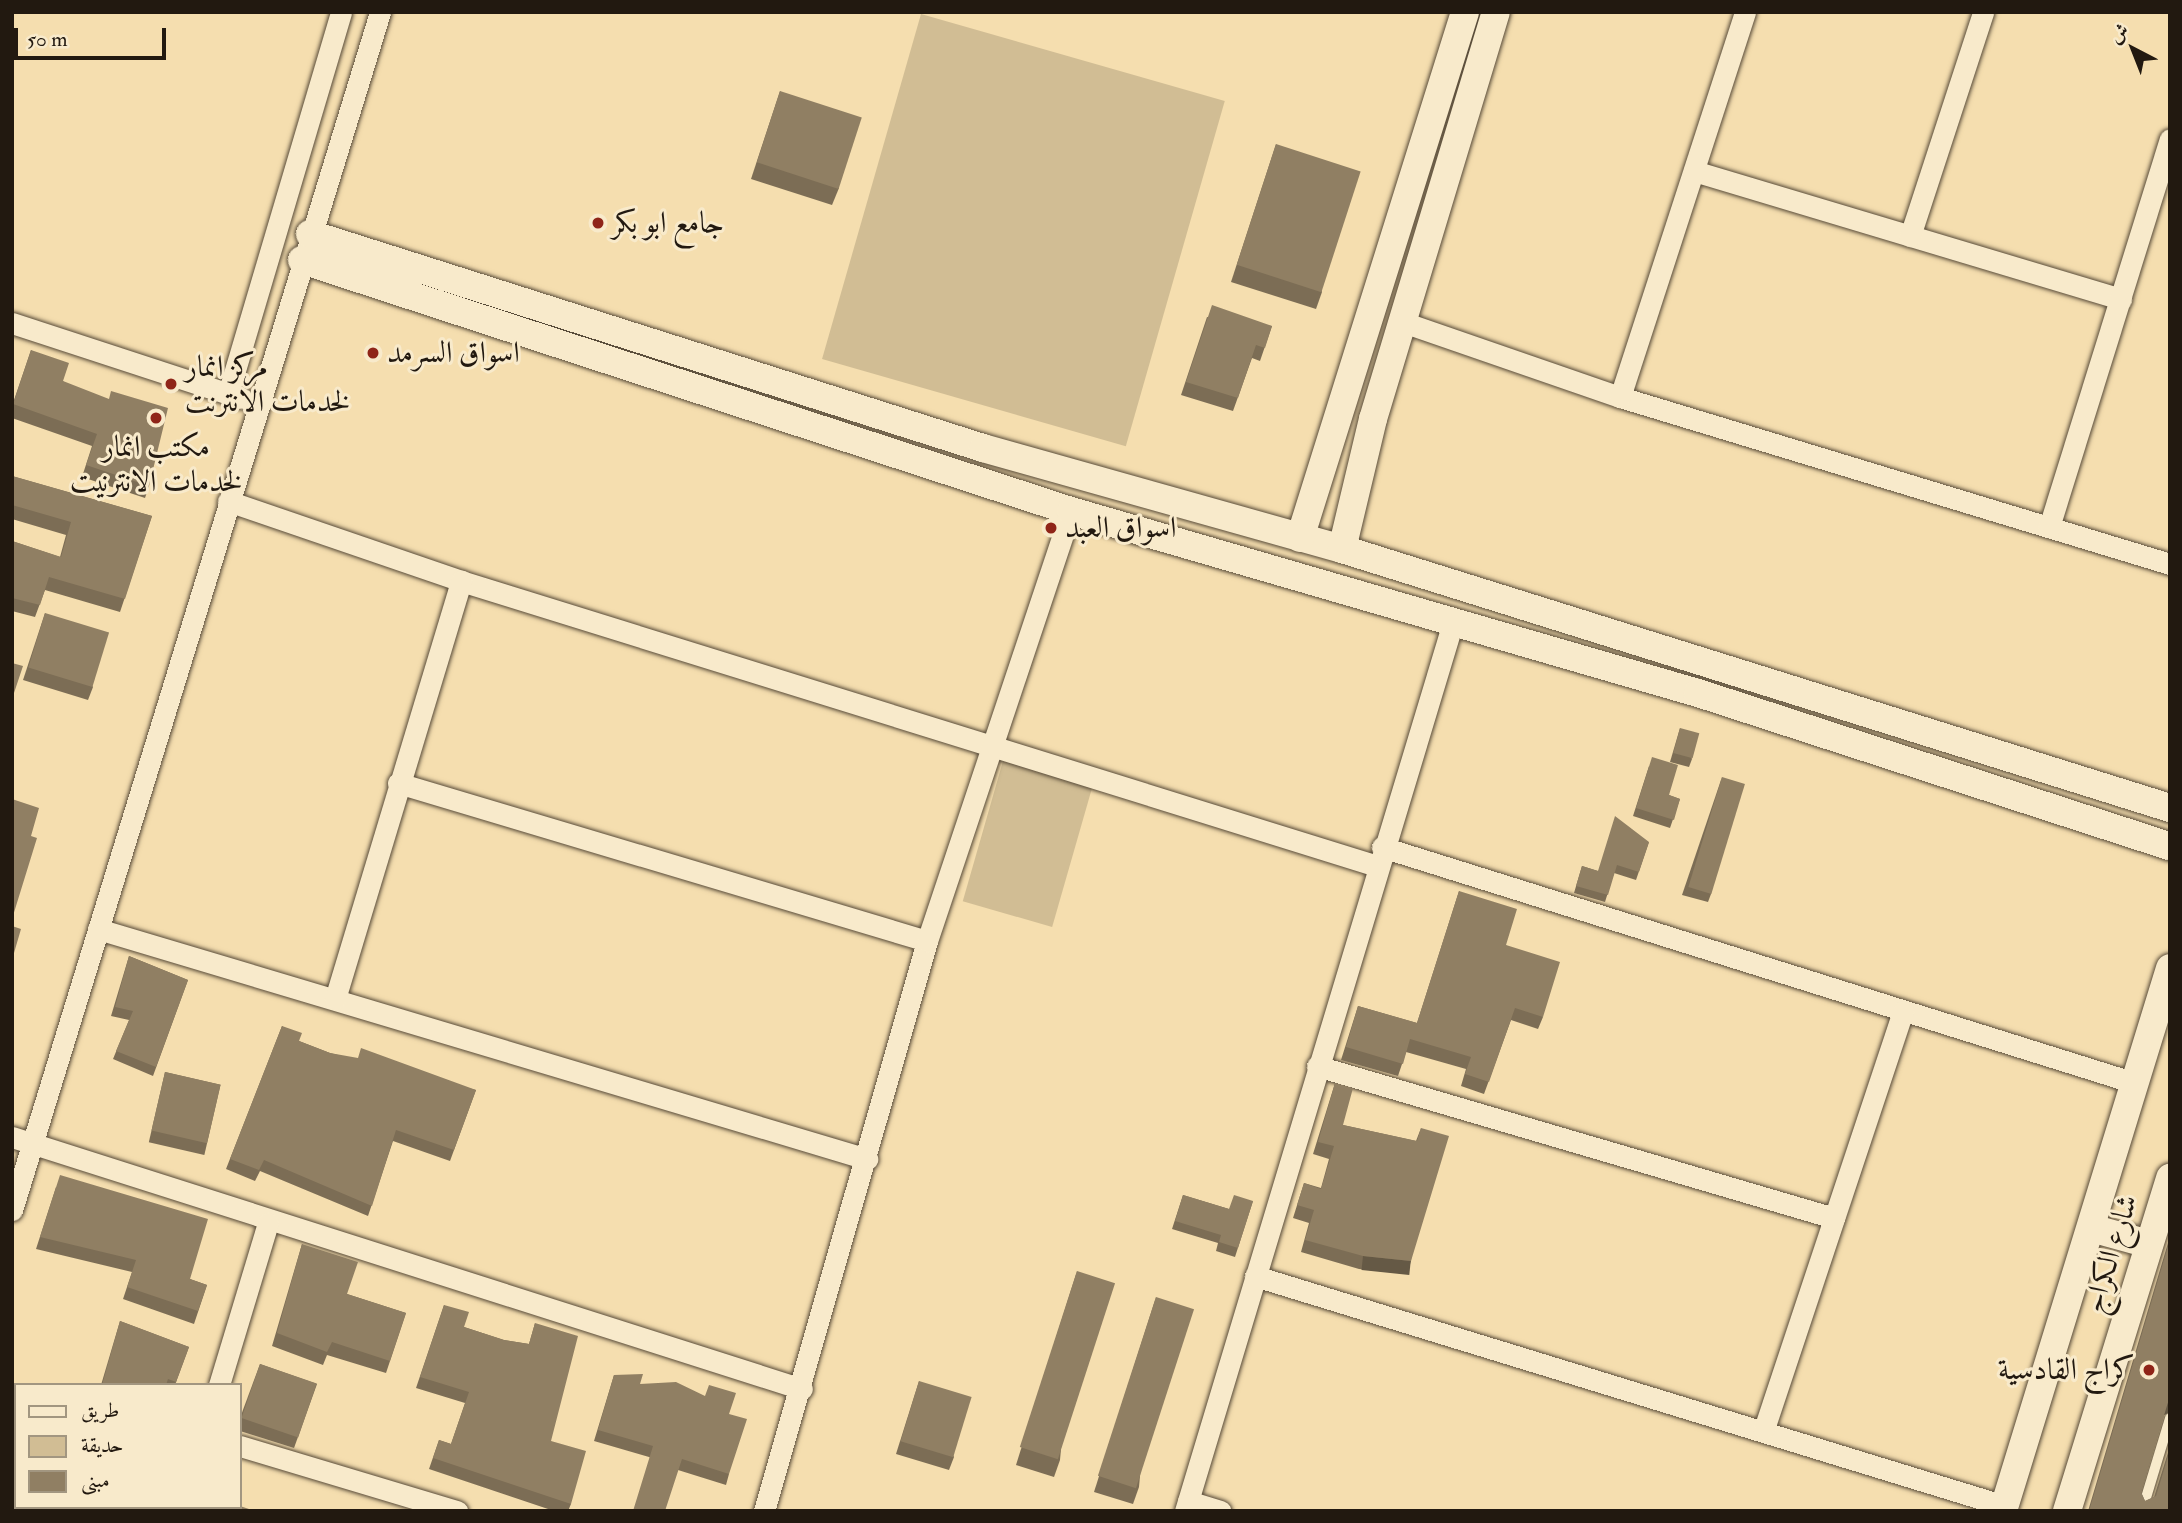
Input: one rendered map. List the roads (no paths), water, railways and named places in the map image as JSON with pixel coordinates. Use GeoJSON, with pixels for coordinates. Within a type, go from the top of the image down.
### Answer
{"type":"FeatureCollection","features":[{"type":"Feature","properties":{"kind":"street"},"geometry":{"type":"LineString","coordinates":[[228,394],[341,12]]}},
{"type":"Feature","properties":{"kind":"street"},"geometry":{"type":"LineString","coordinates":[[12,1210],[257,403],[380,12]]}},
{"type":"Feature","properties":{"kind":"street"},"geometry":{"type":"LineString","coordinates":[[1300,538],[1465,12]]}},
{"type":"Feature","properties":{"kind":"street"},"geometry":{"type":"LineString","coordinates":[[1342,550],[1373,419],[1496,12]]}},
{"type":"Feature","properties":{"kind":"street"},"geometry":{"type":"LineString","coordinates":[[1620,397],[1745,12]]}},
{"type":"Feature","properties":{"kind":"street"},"geometry":{"type":"LineString","coordinates":[[1910,236],[1983,12]]}},
{"type":"Feature","properties":{"kind":"street"},"geometry":{"type":"LineString","coordinates":[[2049,527],[2170,139]]}},
{"type":"Feature","properties":{"kind":"street"},"geometry":{"type":"LineString","coordinates":[[1694,171],[2121,299]]}},
{"type":"Feature","properties":{"kind":"street"},"geometry":{"type":"LineString","coordinates":[[306,247],[983,448],[1342,550],[1706,666],[2170,808]]}},
{"type":"Feature","properties":{"kind":"street"},"geometry":{"type":"LineString","coordinates":[[306,247],[1071,511],[1698,693],[2170,846]]}},
{"type":"Feature","properties":{"kind":"street"},"geometry":{"type":"LineString","coordinates":[[1403,322],[1620,397],[2170,564]]}},
{"type":"Feature","properties":{"kind":"street"},"geometry":{"type":"LineString","coordinates":[[12,323],[257,403]]}},
{"type":"Feature","properties":{"kind":"street"},"geometry":{"type":"LineString","coordinates":[[1342,409],[1373,419]]}},
{"type":"Feature","properties":{"kind":"street"},"geometry":{"type":"LineString","coordinates":[[972,479],[983,448]]}},
{"type":"Feature","properties":{"kind":"street"},"geometry":{"type":"LineString","coordinates":[[228,501],[461,580],[2135,1083]]}},
{"type":"Feature","properties":{"kind":"street"},"geometry":{"type":"LineString","coordinates":[[764,1511],[802,1389],[927,941],[1071,511]]}},
{"type":"Feature","properties":{"kind":"street"},"geometry":{"type":"LineString","coordinates":[[335,999],[461,580]]}},
{"type":"Feature","properties":{"kind":"street"},"geometry":{"type":"LineString","coordinates":[[1220,1511],[1186,1506],[1380,856],[1453,622]]}},
{"type":"Feature","properties":{"kind":"street"},"geometry":{"type":"LineString","coordinates":[[1698,693],[1706,666]]}},
{"type":"Feature","properties":{"kind":"street"},"geometry":{"type":"LineString","coordinates":[[398,783],[927,941]]}},
{"type":"Feature","properties":{"kind":"street"},"geometry":{"type":"LineString","coordinates":[[98,929],[867,1159]]}},
{"type":"Feature","properties":{"kind":"street"},"geometry":{"type":"LineString","coordinates":[[1255,1276],[1764,1429],[2004,1508],[2170,968]]}},
{"type":"Feature","properties":{"kind":"street"},"geometry":{"type":"LineString","coordinates":[[1764,1429],[1903,1012]]}},
{"type":"Feature","properties":{"kind":"street"},"geometry":{"type":"LineString","coordinates":[[1317,1066],[1834,1218]]}},
{"type":"Feature","properties":{"kind":"street"},"geometry":{"type":"LineString","coordinates":[[12,1137],[268,1223],[802,1389]]}},
{"type":"Feature","properties":{"kind":"street","name":"شارع الكراج"},"geometry":{"type":"LineString","coordinates":[[2067,1511],[2169,1184]]}},
{"type":"Feature","properties":{"kind":"street"},"geometry":{"type":"LineString","coordinates":[[220,1383],[268,1223]]}},
{"type":"Feature","properties":{"kind":"street"},"geometry":{"type":"LineString","coordinates":[[2091,1228],[2149,1244]]}},
{"type":"Feature","properties":{"kind":"street"},"geometry":{"type":"LineString","coordinates":[[242,1447],[457,1511]]}},
{"type":"Feature","properties":{"kind":"lane"},"geometry":{"type":"LineString","coordinates":[[2142,1511],[2170,1419]]}},
{"type":"Feature","properties":{"kind":"place","name":"جامع ابو بكر"},"geometry":{"type":"Point","coordinates":[598,223]}},
{"type":"Feature","properties":{"kind":"place","name":"اسواق السرمد"},"geometry":{"type":"Point","coordinates":[373,353]}},
{"type":"Feature","properties":{"kind":"place","name":"مركز انمار لخدمات الانترنت"},"geometry":{"type":"Point","coordinates":[171,384]}},
{"type":"Feature","properties":{"kind":"place","name":"مكتب انمار لخدمات الانترنيت"},"geometry":{"type":"Point","coordinates":[156,418]}},
{"type":"Feature","properties":{"kind":"place","name":"اسواق العبد"},"geometry":{"type":"Point","coordinates":[1051,528]}},
{"type":"Feature","properties":{"kind":"place","name":"كراج القادسية"},"geometry":{"type":"Point","coordinates":[2149,1370]}}]}
